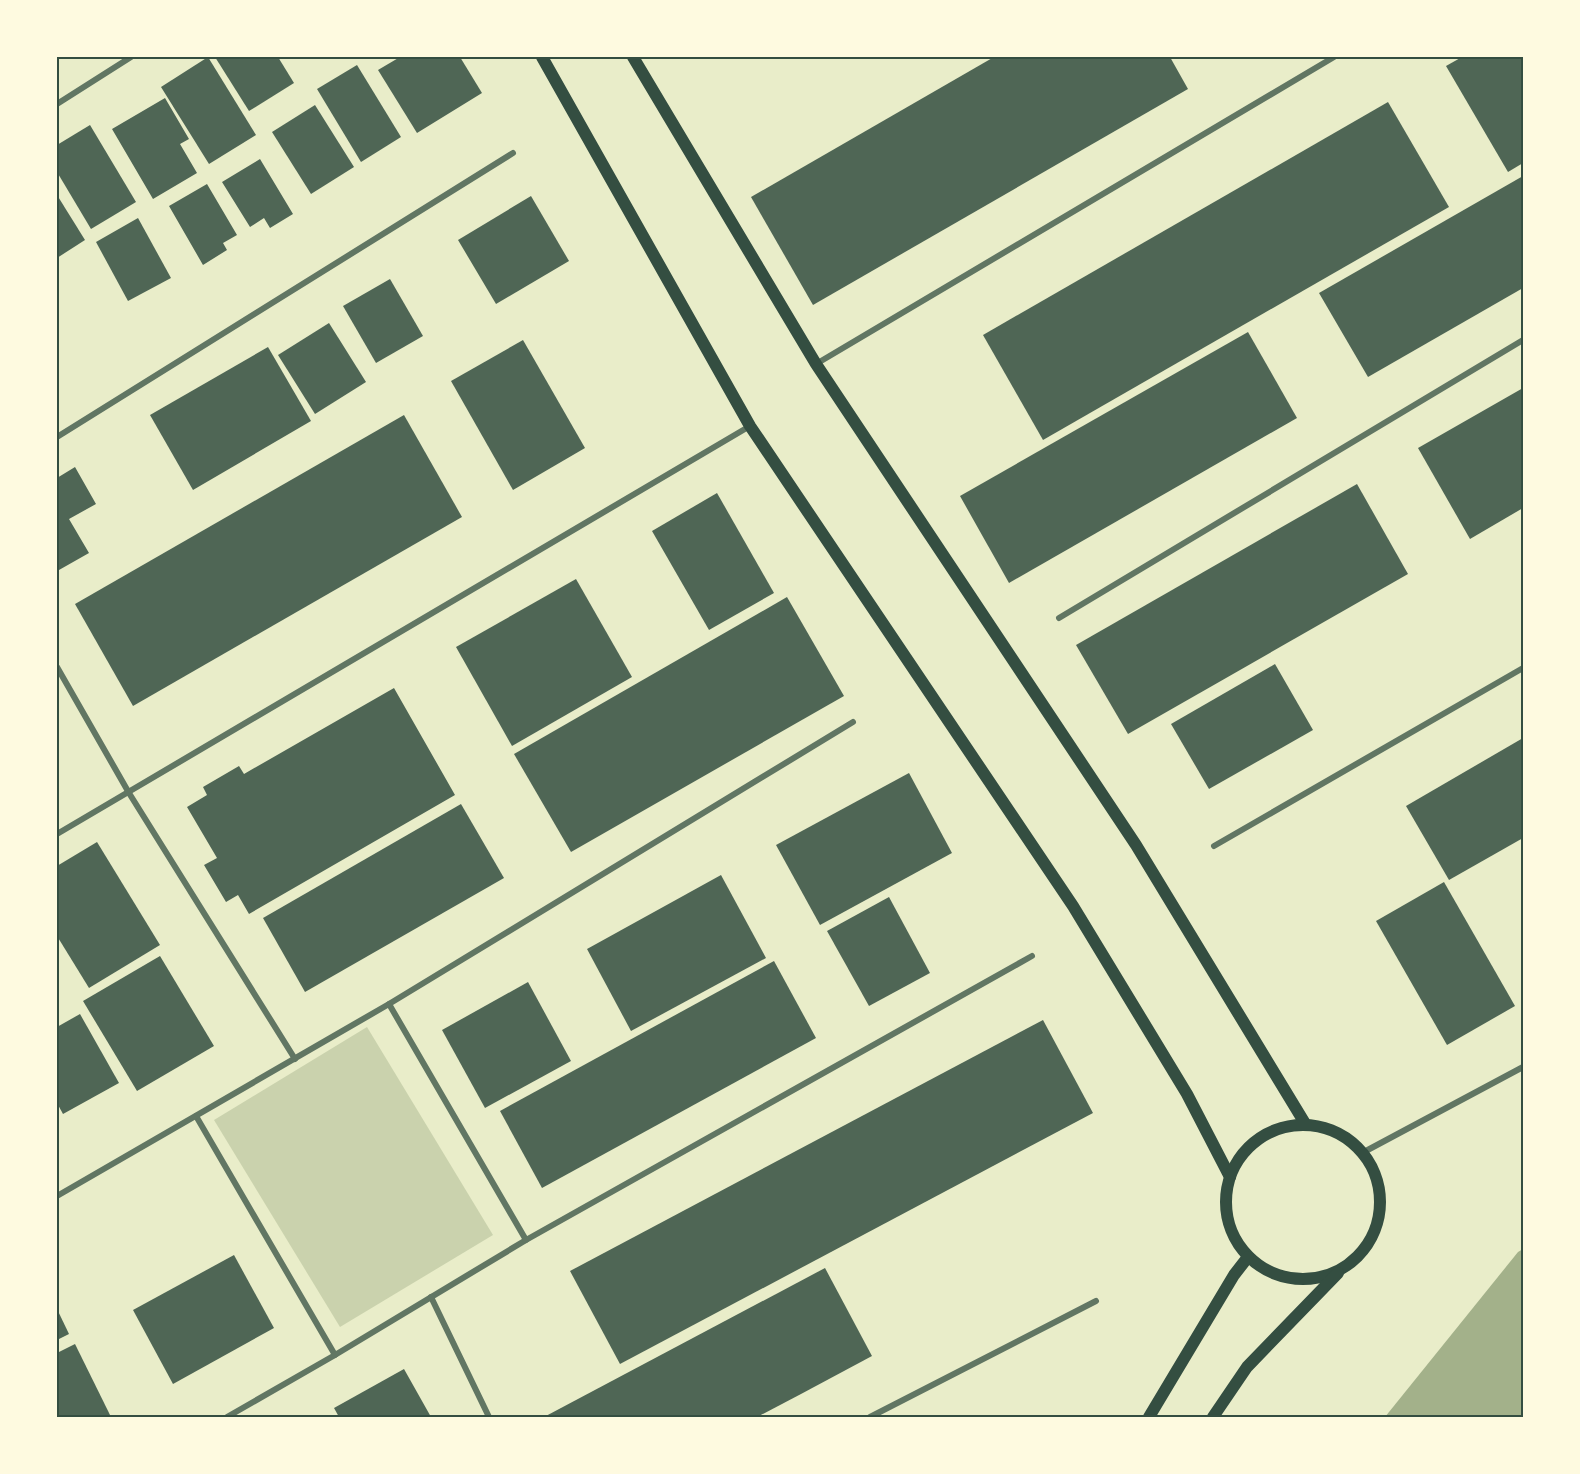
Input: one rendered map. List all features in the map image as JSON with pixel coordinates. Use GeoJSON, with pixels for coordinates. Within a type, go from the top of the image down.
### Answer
{"type":"FeatureCollection","features":[{"type":"Feature","properties":{"kind":"main road"},"geometry":{"type":"LineString","coordinates":[[542,57],[750,426],[1073,906],[1187,1094],[1230,1177]]}},
{"type":"Feature","properties":{"kind":"main road"},"geometry":{"type":"LineString","coordinates":[[633,57],[816,364],[1136,845],[1306,1125]]}},
{"type":"Feature","properties":{"kind":"main road"},"geometry":{"type":"LineString","coordinates":[[1213,1417],[1247,1367],[1363,1250],[1375,1229],[1380,1205],[1376,1178],[1362,1153],[1337,1133],[1322,1127],[1306,1125],[1281,1128],[1259,1139],[1241,1156],[1230,1177],[1226,1208],[1234,1239],[1248,1257],[1265,1270],[1284,1277],[1305,1279],[1326,1276],[1345,1266]]}},
{"type":"Feature","properties":{"kind":"main road"},"geometry":{"type":"LineString","coordinates":[[1149,1417],[1234,1275],[1248,1257]]}},
{"type":"Feature","properties":{"kind":"street"},"geometry":{"type":"LineString","coordinates":[[57,104],[131,57]]}},
{"type":"Feature","properties":{"kind":"street"},"geometry":{"type":"LineString","coordinates":[[816,364],[1334,57]]}},
{"type":"Feature","properties":{"kind":"street"},"geometry":{"type":"LineString","coordinates":[[57,437],[513,153]]}},
{"type":"Feature","properties":{"kind":"street"},"geometry":{"type":"LineString","coordinates":[[1059,618],[1523,340]]}},
{"type":"Feature","properties":{"kind":"street"},"geometry":{"type":"LineString","coordinates":[[57,834],[750,426]]}},
{"type":"Feature","properties":{"kind":"street"},"geometry":{"type":"LineString","coordinates":[[57,668],[129,793],[295,1059]]}},
{"type":"Feature","properties":{"kind":"street"},"geometry":{"type":"LineString","coordinates":[[1214,846],[1523,668]]}},
{"type":"Feature","properties":{"kind":"street"},"geometry":{"type":"LineString","coordinates":[[57,1196],[389,1004],[853,722]]}},
{"type":"Feature","properties":{"kind":"street"},"geometry":{"type":"LineString","coordinates":[[227,1417],[526,1240],[1032,956]]}},
{"type":"Feature","properties":{"kind":"street"},"geometry":{"type":"LineString","coordinates":[[389,1004],[526,1240]]}},
{"type":"Feature","properties":{"kind":"street"},"geometry":{"type":"LineString","coordinates":[[1362,1153],[1523,1066]]}},
{"type":"Feature","properties":{"kind":"street"},"geometry":{"type":"LineString","coordinates":[[196,1116],[335,1355]]}},
{"type":"Feature","properties":{"kind":"street"},"geometry":{"type":"LineString","coordinates":[[431,1298],[489,1417]]}},
{"type":"Feature","properties":{"kind":"street"},"geometry":{"type":"LineString","coordinates":[[870,1417],[1096,1301]]}},
{"type":"Feature","properties":{"kind":"shaded area"},"geometry":{"type":"Polygon","coordinates":[[[367,1027],[493,1235],[340,1327],[214,1120],[367,1027]]]}},
{"type":"Feature","properties":{"kind":"shaded area"},"geometry":{"type":"Polygon","coordinates":[[[1523,1249],[1523,1417],[1385,1417],[1518,1252],[1523,1249]]]}},
{"type":"Feature","properties":{"kind":"building"},"geometry":{"type":"Polygon","coordinates":[[[208,57],[256,135],[209,164],[161,87],[208,57]]]}},
{"type":"Feature","properties":{"kind":"building"},"geometry":{"type":"Polygon","coordinates":[[[215,57],[278,57],[294,83],[249,111],[215,57]]]}},
{"type":"Feature","properties":{"kind":"building"},"geometry":{"type":"Polygon","coordinates":[[[400,57],[460,57],[482,93],[417,133],[378,70],[400,57]]]}},
{"type":"Feature","properties":{"kind":"building"},"geometry":{"type":"Polygon","coordinates":[[[994,57],[1170,57],[1188,89],[813,305],[751,197],[994,57]]]}},
{"type":"Feature","properties":{"kind":"building"},"geometry":{"type":"Polygon","coordinates":[[[1462,57],[1523,57],[1523,163],[1508,172],[1446,66],[1462,57]]]}},
{"type":"Feature","properties":{"kind":"building"},"geometry":{"type":"Polygon","coordinates":[[[357,65],[401,137],[361,162],[317,89],[357,65]]]}},
{"type":"Feature","properties":{"kind":"building"},"geometry":{"type":"Polygon","coordinates":[[[165,98],[189,139],[180,144],[197,173],[153,199],[112,129],[165,98]]]}},
{"type":"Feature","properties":{"kind":"building"},"geometry":{"type":"Polygon","coordinates":[[[1388,102],[1449,207],[1043,440],[983,335],[1388,102]]]}},
{"type":"Feature","properties":{"kind":"building"},"geometry":{"type":"Polygon","coordinates":[[[315,105],[354,167],[311,194],[272,132],[315,105]]]}},
{"type":"Feature","properties":{"kind":"building"},"geometry":{"type":"Polygon","coordinates":[[[90,125],[136,202],[91,229],[57,172],[57,145],[90,125]]]}},
{"type":"Feature","properties":{"kind":"building"},"geometry":{"type":"Polygon","coordinates":[[[260,159],[293,214],[270,228],[264,218],[250,227],[222,182],[260,159]]]}},
{"type":"Feature","properties":{"kind":"building"},"geometry":{"type":"Polygon","coordinates":[[[1523,176],[1523,288],[1368,377],[1319,293],[1523,176]]]}},
{"type":"Feature","properties":{"kind":"building"},"geometry":{"type":"Polygon","coordinates":[[[207,184],[237,235],[223,243],[227,250],[203,265],[169,206],[207,184]]]}},
{"type":"Feature","properties":{"kind":"building"},"geometry":{"type":"Polygon","coordinates":[[[57,195],[85,240],[57,258],[57,195]]]}},
{"type":"Feature","properties":{"kind":"building"},"geometry":{"type":"Polygon","coordinates":[[[531,196],[569,261],[496,304],[458,240],[531,196]]]}},
{"type":"Feature","properties":{"kind":"building"},"geometry":{"type":"Polygon","coordinates":[[[138,218],[171,278],[128,301],[96,242],[138,218]]]}},
{"type":"Feature","properties":{"kind":"building"},"geometry":{"type":"Polygon","coordinates":[[[390,279],[423,336],[376,363],[343,306],[390,279]]]}},
{"type":"Feature","properties":{"kind":"building"},"geometry":{"type":"Polygon","coordinates":[[[329,323],[366,382],[315,414],[278,355],[329,323]]]}},
{"type":"Feature","properties":{"kind":"building"},"geometry":{"type":"Polygon","coordinates":[[[1248,332],[1297,418],[1009,583],[960,496],[1248,332]]]}},
{"type":"Feature","properties":{"kind":"building"},"geometry":{"type":"Polygon","coordinates":[[[523,340],[585,448],[513,490],[451,381],[523,340]]]}},
{"type":"Feature","properties":{"kind":"building"},"geometry":{"type":"Polygon","coordinates":[[[268,347],[311,421],[193,490],[150,415],[268,347]]]}},
{"type":"Feature","properties":{"kind":"building"},"geometry":{"type":"Polygon","coordinates":[[[1523,388],[1523,508],[1470,539],[1418,448],[1523,388]]]}},
{"type":"Feature","properties":{"kind":"building"},"geometry":{"type":"Polygon","coordinates":[[[404,415],[462,517],[133,706],[75,604],[404,415]]]}},
{"type":"Feature","properties":{"kind":"building"},"geometry":{"type":"Polygon","coordinates":[[[75,467],[96,504],[69,519],[89,553],[59,570],[57,566],[57,478],[75,467]]]}},
{"type":"Feature","properties":{"kind":"building"},"geometry":{"type":"Polygon","coordinates":[[[1357,484],[1408,574],[1128,734],[1076,645],[1357,484]]]}},
{"type":"Feature","properties":{"kind":"building"},"geometry":{"type":"Polygon","coordinates":[[[717,493],[774,593],[709,630],[652,531],[717,493]]]}},
{"type":"Feature","properties":{"kind":"building"},"geometry":{"type":"Polygon","coordinates":[[[576,579],[632,677],[512,746],[456,647],[576,579]]]}},
{"type":"Feature","properties":{"kind":"building"},"geometry":{"type":"Polygon","coordinates":[[[787,597],[844,696],[571,852],[514,754],[787,597]]]}},
{"type":"Feature","properties":{"kind":"building"},"geometry":{"type":"Polygon","coordinates":[[[1275,664],[1313,730],[1209,789],[1171,724],[1275,664]]]}},
{"type":"Feature","properties":{"kind":"building"},"geometry":{"type":"Polygon","coordinates":[[[394,688],[455,795],[249,914],[238,895],[226,902],[204,865],[217,858],[187,807],[207,795],[203,787],[239,766],[244,774],[394,688]]]}},
{"type":"Feature","properties":{"kind":"building"},"geometry":{"type":"Polygon","coordinates":[[[1523,738],[1523,838],[1449,880],[1406,806],[1523,738]]]}},
{"type":"Feature","properties":{"kind":"building"},"geometry":{"type":"Polygon","coordinates":[[[909,773],[952,853],[820,925],[776,845],[909,773]]]}},
{"type":"Feature","properties":{"kind":"building"},"geometry":{"type":"Polygon","coordinates":[[[461,804],[504,878],[305,992],[263,918],[461,804]]]}},
{"type":"Feature","properties":{"kind":"building"},"geometry":{"type":"Polygon","coordinates":[[[97,842],[160,945],[89,988],[57,936],[57,866],[97,842]]]}},
{"type":"Feature","properties":{"kind":"building"},"geometry":{"type":"Polygon","coordinates":[[[721,875],[766,958],[631,1031],[587,949],[721,875]]]}},
{"type":"Feature","properties":{"kind":"building"},"geometry":{"type":"Polygon","coordinates":[[[1444,882],[1515,1006],[1447,1045],[1376,921],[1444,882]]]}},
{"type":"Feature","properties":{"kind":"building"},"geometry":{"type":"Polygon","coordinates":[[[889,897],[930,973],[869,1006],[827,931],[889,897]]]}},
{"type":"Feature","properties":{"kind":"building"},"geometry":{"type":"Polygon","coordinates":[[[160,956],[214,1046],[137,1091],[83,1001],[160,956]]]}},
{"type":"Feature","properties":{"kind":"building"},"geometry":{"type":"Polygon","coordinates":[[[774,961],[816,1038],[542,1188],[500,1111],[774,961]]]}},
{"type":"Feature","properties":{"kind":"building"},"geometry":{"type":"Polygon","coordinates":[[[528,982],[571,1061],[485,1108],[442,1030],[528,982]]]}},
{"type":"Feature","properties":{"kind":"building"},"geometry":{"type":"Polygon","coordinates":[[[80,1014],[119,1083],[63,1114],[57,1103],[57,1027],[80,1014]]]}},
{"type":"Feature","properties":{"kind":"building"},"geometry":{"type":"Polygon","coordinates":[[[1043,1020],[1093,1113],[620,1364],[570,1271],[1043,1020]]]}},
{"type":"Feature","properties":{"kind":"building"},"geometry":{"type":"Polygon","coordinates":[[[234,1255],[274,1328],[173,1384],[133,1310],[234,1255]]]}},
{"type":"Feature","properties":{"kind":"building"},"geometry":{"type":"Polygon","coordinates":[[[825,1268],[872,1356],[801,1394],[757,1417],[544,1417],[825,1268]]]}},
{"type":"Feature","properties":{"kind":"building"},"geometry":{"type":"Polygon","coordinates":[[[57,1309],[69,1334],[57,1340],[57,1309]]]}},
{"type":"Feature","properties":{"kind":"building"},"geometry":{"type":"Polygon","coordinates":[[[75,1344],[111,1417],[57,1417],[57,1353],[75,1344]]]}},
{"type":"Feature","properties":{"kind":"building"},"geometry":{"type":"Polygon","coordinates":[[[404,1369],[431,1417],[339,1417],[334,1408],[404,1369]]]}}]}
